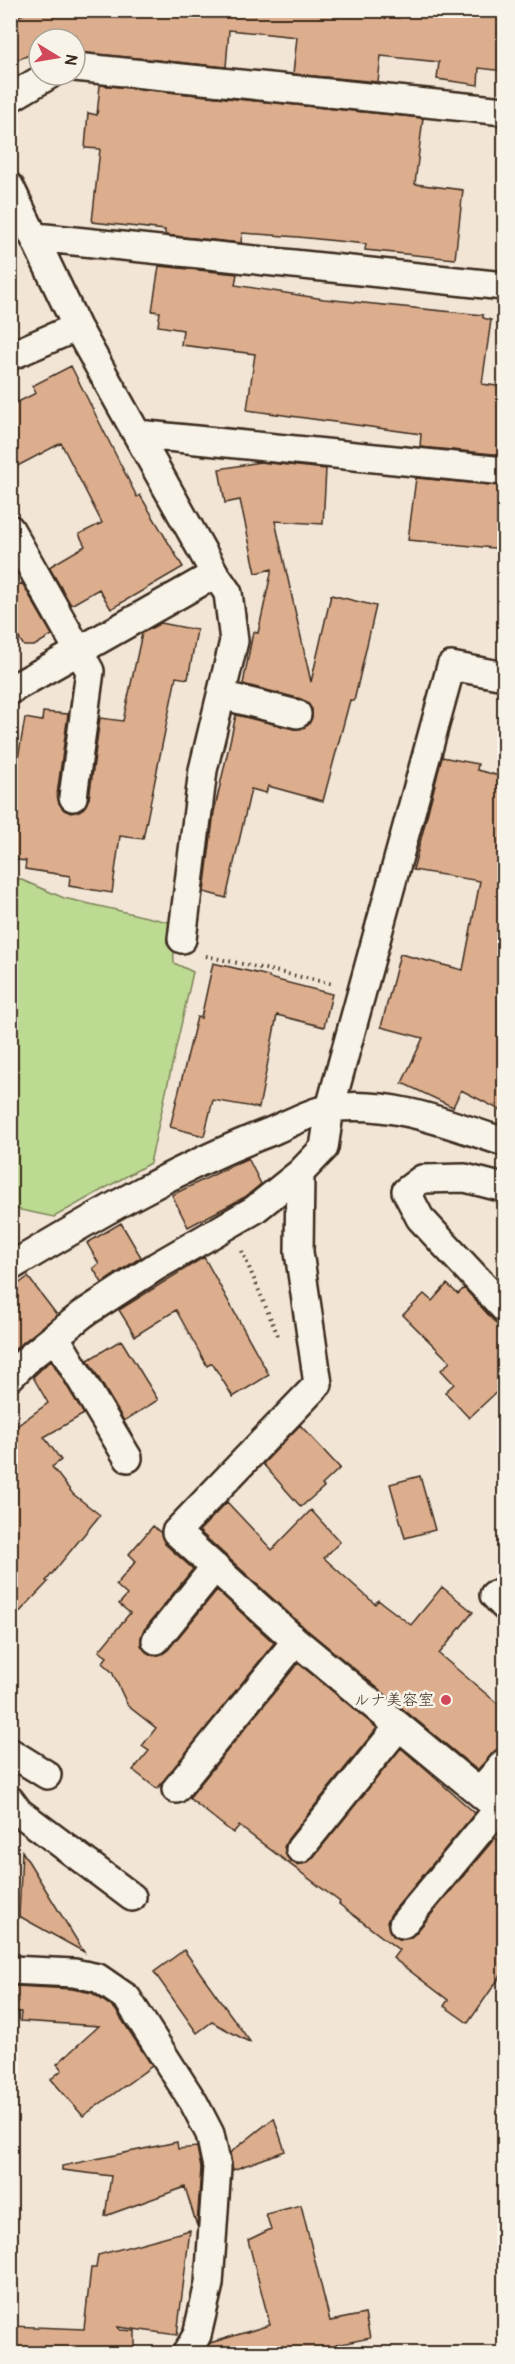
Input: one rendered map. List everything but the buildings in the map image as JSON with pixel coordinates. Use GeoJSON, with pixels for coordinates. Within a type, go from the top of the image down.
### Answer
{"type":"FeatureCollection","features":[{"type":"Feature","properties":{"kind":"street"},"geometry":{"type":"LineString","coordinates":[[87,68],[504,111]]}},
{"type":"Feature","properties":{"kind":"street"},"geometry":{"type":"LineString","coordinates":[[10,98],[29,87]]}},
{"type":"Feature","properties":{"kind":"street"},"geometry":{"type":"LineString","coordinates":[[10,188],[36,237],[77,327],[215,574],[228,592],[234,641],[203,770],[191,947]]}},
{"type":"Feature","properties":{"kind":"street"},"geometry":{"type":"LineString","coordinates":[[36,237],[504,286]]}},
{"type":"Feature","properties":{"kind":"street"},"geometry":{"type":"LineString","coordinates":[[10,356],[77,327]]}},
{"type":"Feature","properties":{"kind":"street"},"geometry":{"type":"LineString","coordinates":[[137,434],[504,471]]}},
{"type":"Feature","properties":{"kind":"street"},"geometry":{"type":"LineString","coordinates":[[10,529],[90,670],[73,797]]}},
{"type":"Feature","properties":{"kind":"street"},"geometry":{"type":"LineString","coordinates":[[10,690],[215,574]]}},
{"type":"Feature","properties":{"kind":"street"},"geometry":{"type":"LineString","coordinates":[[10,1377],[83,1314],[157,1266],[254,1210],[300,1173],[324,1148],[330,1108],[451,666],[499,675]]}},
{"type":"Feature","properties":{"kind":"street"},"geometry":{"type":"LineString","coordinates":[[221,695],[297,714]]}},
{"type":"Feature","properties":{"kind":"street"},"geometry":{"type":"LineString","coordinates":[[10,1267],[103,1211],[229,1147],[330,1108],[372,1107],[422,1115],[504,1142]]}},
{"type":"Feature","properties":{"kind":"street"},"geometry":{"type":"LineString","coordinates":[[300,1173],[299,1252],[318,1384],[176,1532],[296,1641],[494,1804]]}},
{"type":"Feature","properties":{"kind":"street"},"geometry":{"type":"LineString","coordinates":[[504,1188],[465,1178],[422,1179],[406,1191],[420,1218],[504,1308]]}},
{"type":"Feature","properties":{"kind":"street"},"geometry":{"type":"LineString","coordinates":[[55,1336],[128,1458]]}},
{"type":"Feature","properties":{"kind":"street"},"geometry":{"type":"LineString","coordinates":[[156,1640],[215,1567]]}},
{"type":"Feature","properties":{"kind":"street"},"geometry":{"type":"LineString","coordinates":[[176,1789],[296,1641]]}},
{"type":"Feature","properties":{"kind":"street"},"geometry":{"type":"LineString","coordinates":[[300,1849],[399,1726]]}},
{"type":"Feature","properties":{"kind":"street"},"geometry":{"type":"LineString","coordinates":[[10,1752],[47,1775]]}},
{"type":"Feature","properties":{"kind":"street"},"geometry":{"type":"LineString","coordinates":[[403,1924],[494,1804],[504,1763]]}},
{"type":"Feature","properties":{"kind":"street"},"geometry":{"type":"LineString","coordinates":[[10,1800],[19,1812],[132,1897]]}},
{"type":"Feature","properties":{"kind":"street"},"geometry":{"type":"LineString","coordinates":[[10,1970],[74,1973],[98,1978],[126,1998],[194,2103],[210,2134],[217,2167],[209,2284],[197,2335],[186,2354]]}},
{"type":"Feature","properties":{"kind":"path"},"geometry":{"type":"LineString","coordinates":[[191,947],[343,986]]}},
{"type":"Feature","properties":{"kind":"path"},"geometry":{"type":"LineString","coordinates":[[236,1220],[241,1249],[280,1342]]}},
{"type":"Feature","properties":{"kind":"green space"},"geometry":{"type":"Polygon","coordinates":[[[10,875],[64,898],[173,923],[174,963],[193,972],[150,1163],[54,1217],[11,1208],[10,875]]]}},
{"type":"Feature","properties":{"kind":"place","name":"ルナ美容室"},"geometry":{"type":"Point","coordinates":[446,1700]}}]}
